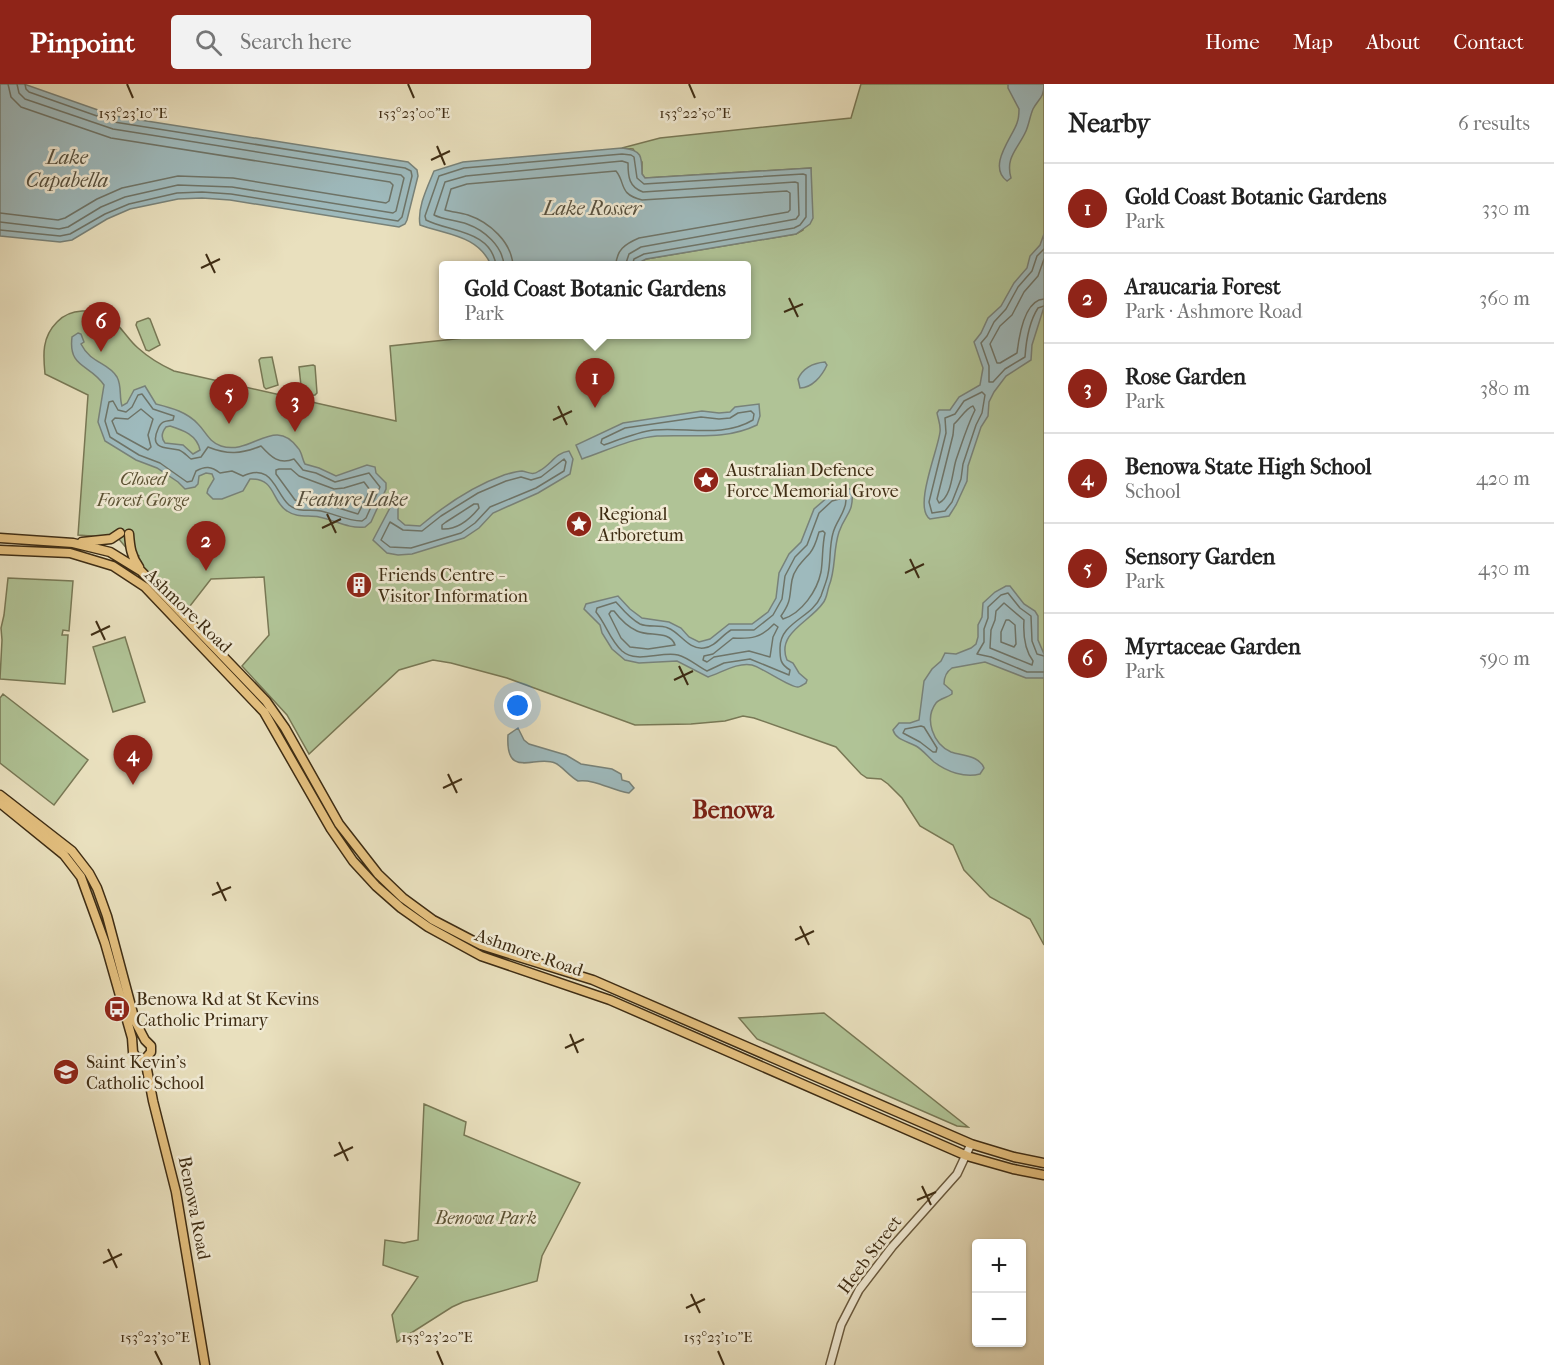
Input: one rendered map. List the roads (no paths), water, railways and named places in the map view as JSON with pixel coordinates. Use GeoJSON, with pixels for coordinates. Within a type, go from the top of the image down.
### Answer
{"type":"FeatureCollection","features":[{"type":"Feature","properties":{"kind":"main road"},"geometry":{"type":"LineString","coordinates":[[73,543],[111,539],[124,534],[132,558],[141,571]]}},
{"type":"Feature","properties":{"kind":"main road","name":"Ashmore Road"},"geometry":{"type":"LineString","coordinates":[[0,538],[73,543],[110,552],[141,571],[266,701],[285,728],[339,824],[391,887],[427,916],[450,930],[481,945],[593,980],[971,1144],[1044,1163]]}},
{"type":"Feature","properties":{"kind":"main road","name":"Ashmore Road"},"geometry":{"type":"LineString","coordinates":[[0,550],[70,553],[113,567],[145,587],[264,712],[331,829],[353,861],[388,896],[428,927],[481,956],[610,1000],[967,1156],[1044,1175]]}},
{"type":"Feature","properties":{"kind":"main road"},"geometry":{"type":"LineString","coordinates":[[0,795],[72,851],[89,873],[107,916],[135,1021],[152,1049],[150,1055],[145,1059],[139,1059],[134,1055],[105,943],[81,877],[63,855],[0,803]]}},
{"type":"Feature","properties":{"kind":"main road"},"geometry":{"type":"LineString","coordinates":[[133,1047],[139,1041],[145,1040]]}},
{"type":"Feature","properties":{"kind":"main road","name":"Benowa Road"},"geometry":{"type":"LineString","coordinates":[[145,1059],[155,1111],[176,1192],[205,1365]]}},
{"type":"Feature","properties":{"kind":"street","name":"Heeb Street"},"geometry":{"type":"LineString","coordinates":[[830,1365],[841,1325],[859,1290],[892,1247],[957,1174],[971,1144]]}},
{"type":"Feature","properties":{"kind":"water","name":"Lake Capabella"},"geometry":{"type":"Polygon","coordinates":[[[0,84],[24,84],[115,116],[408,162],[417,170],[418,176],[407,220],[399,227],[230,200],[202,198],[178,199],[130,209],[107,219],[72,240],[60,242],[0,236],[0,84]]]}},
{"type":"Feature","properties":{"kind":"water"},"geometry":{"type":"Polygon","coordinates":[[[1008,84],[1044,84],[1044,89],[1033,109],[1026,131],[1013,153],[1010,164],[1011,178],[1007,181],[1001,175],[1000,160],[1019,117],[1019,109],[1008,84]]]}},
{"type":"Feature","properties":{"kind":"water","name":"Lake Rosser"},"geometry":{"type":"Polygon","coordinates":[[[622,148],[634,150],[640,155],[642,174],[645,178],[811,168],[813,218],[810,224],[796,234],[642,261],[489,261],[470,242],[420,225],[421,205],[434,171],[463,162],[622,148]]]}},
{"type":"Feature","properties":{"kind":"water"},"geometry":{"type":"Polygon","coordinates":[[[1044,234],[1044,307],[1032,345],[1031,360],[1006,376],[994,392],[989,402],[988,416],[981,427],[968,466],[967,481],[956,505],[949,516],[930,519],[925,513],[924,503],[940,432],[937,413],[939,410],[950,410],[959,397],[980,385],[983,368],[974,342],[988,318],[1001,306],[1014,283],[1027,268],[1030,256],[1040,245],[1044,234]]]}},
{"type":"Feature","properties":{"kind":"water","name":"Feature Lake"},"geometry":{"type":"Polygon","coordinates":[[[78,333],[81,334],[84,342],[81,344],[85,351],[109,368],[117,377],[122,406],[127,403],[134,390],[145,386],[156,404],[189,416],[221,446],[232,448],[243,446],[280,435],[289,439],[298,448],[305,464],[336,476],[367,465],[375,467],[376,473],[386,483],[386,489],[371,522],[365,527],[353,527],[319,517],[291,513],[282,507],[269,486],[258,480],[250,479],[243,491],[222,499],[213,499],[207,493],[214,479],[212,474],[206,473],[199,476],[195,487],[185,489],[157,468],[136,460],[105,441],[98,422],[104,385],[73,355],[72,337],[78,333]],[[170,426],[166,427],[163,433],[165,443],[183,445],[193,454],[200,450],[193,437],[170,426]]]}},
{"type":"Feature","properties":{"kind":"water"},"geometry":{"type":"Polygon","coordinates":[[[825,362],[827,365],[816,381],[800,388],[798,379],[803,372],[813,365],[825,362]]]}},
{"type":"Feature","properties":{"kind":"water"},"geometry":{"type":"Polygon","coordinates":[[[759,404],[760,416],[757,425],[732,433],[708,436],[648,437],[582,459],[576,445],[623,423],[702,411],[730,412],[735,407],[759,404]]]}},
{"type":"Feature","properties":{"kind":"water"},"geometry":{"type":"Polygon","coordinates":[[[569,451],[573,459],[570,474],[538,493],[493,513],[479,528],[464,538],[412,554],[398,555],[387,553],[373,540],[392,504],[398,504],[398,519],[405,525],[420,526],[470,490],[515,472],[537,472],[560,454],[569,451]]]}},
{"type":"Feature","properties":{"kind":"water"},"geometry":{"type":"Polygon","coordinates":[[[848,488],[852,490],[852,504],[839,532],[833,573],[825,599],[817,610],[796,628],[786,642],[787,660],[793,663],[807,680],[800,687],[746,664],[708,677],[677,661],[639,663],[625,660],[612,649],[600,625],[584,609],[586,604],[618,596],[642,618],[669,622],[699,642],[710,639],[729,624],[752,624],[768,612],[776,598],[779,573],[789,554],[801,542],[814,509],[828,497],[848,488]]]}},
{"type":"Feature","properties":{"kind":"water"},"geometry":{"type":"Polygon","coordinates":[[[1006,586],[1010,586],[1024,604],[1035,611],[1038,616],[1038,640],[1044,654],[1044,678],[1026,678],[985,662],[952,668],[948,671],[944,684],[952,691],[952,694],[938,701],[932,709],[932,731],[945,748],[951,752],[974,758],[984,768],[980,774],[956,773],[939,766],[919,748],[899,738],[893,730],[899,723],[919,720],[924,681],[945,653],[956,654],[976,644],[983,603],[1006,586]]]}},
{"type":"Feature","properties":{"kind":"water"},"geometry":{"type":"Polygon","coordinates":[[[518,728],[524,740],[529,744],[566,755],[581,764],[612,769],[621,774],[622,780],[629,782],[634,788],[629,793],[591,782],[578,781],[558,764],[547,761],[517,762],[511,758],[508,749],[508,735],[518,728]]]}},
{"type":"Feature","properties":{"kind":"place","name":"Myrtaceae Garden"},"geometry":{"type":"Point","coordinates":[101,352]}},
{"type":"Feature","properties":{"kind":"place","name":"Gold Coast Botanic Gardens"},"geometry":{"type":"Point","coordinates":[595,408]}},
{"type":"Feature","properties":{"kind":"place","name":"Sensory Garden"},"geometry":{"type":"Point","coordinates":[229,424]}},
{"type":"Feature","properties":{"kind":"place","name":"Rose Garden"},"geometry":{"type":"Point","coordinates":[295,432]}},
{"type":"Feature","properties":{"kind":"place","name":"Australian Defence Force Memorial Grove"},"geometry":{"type":"Point","coordinates":[706,480]}},
{"type":"Feature","properties":{"kind":"place","name":"Regional Arboretum"},"geometry":{"type":"Point","coordinates":[579,524]}},
{"type":"Feature","properties":{"kind":"place","name":"Araucaria Forest"},"geometry":{"type":"Point","coordinates":[206,571]}},
{"type":"Feature","properties":{"kind":"place","name":"Friends Centre - Visitor Information"},"geometry":{"type":"Point","coordinates":[359,585]}},
{"type":"Feature","properties":{"kind":"place","name":"Benowa State High School"},"geometry":{"type":"Point","coordinates":[133,785]}},
{"type":"Feature","properties":{"kind":"place","name":"Benowa Rd at St Kevins Catholic Primary"},"geometry":{"type":"Point","coordinates":[117,1009]}},
{"type":"Feature","properties":{"kind":"place","name":"Saint Kevin's Catholic School"},"geometry":{"type":"Point","coordinates":[66,1072]}},
{"type":"Feature","properties":{"kind":"district","name":"Benowa"},"geometry":{"type":"Point","coordinates":[733,810]}},
{"type":"Feature","properties":{"kind":"park label","name":"Closed Forest Gorge"},"geometry":{"type":"Point","coordinates":[143,489]}},
{"type":"Feature","properties":{"kind":"park label","name":"Benowa Park"},"geometry":{"type":"Point","coordinates":[486,1218]}}]}
